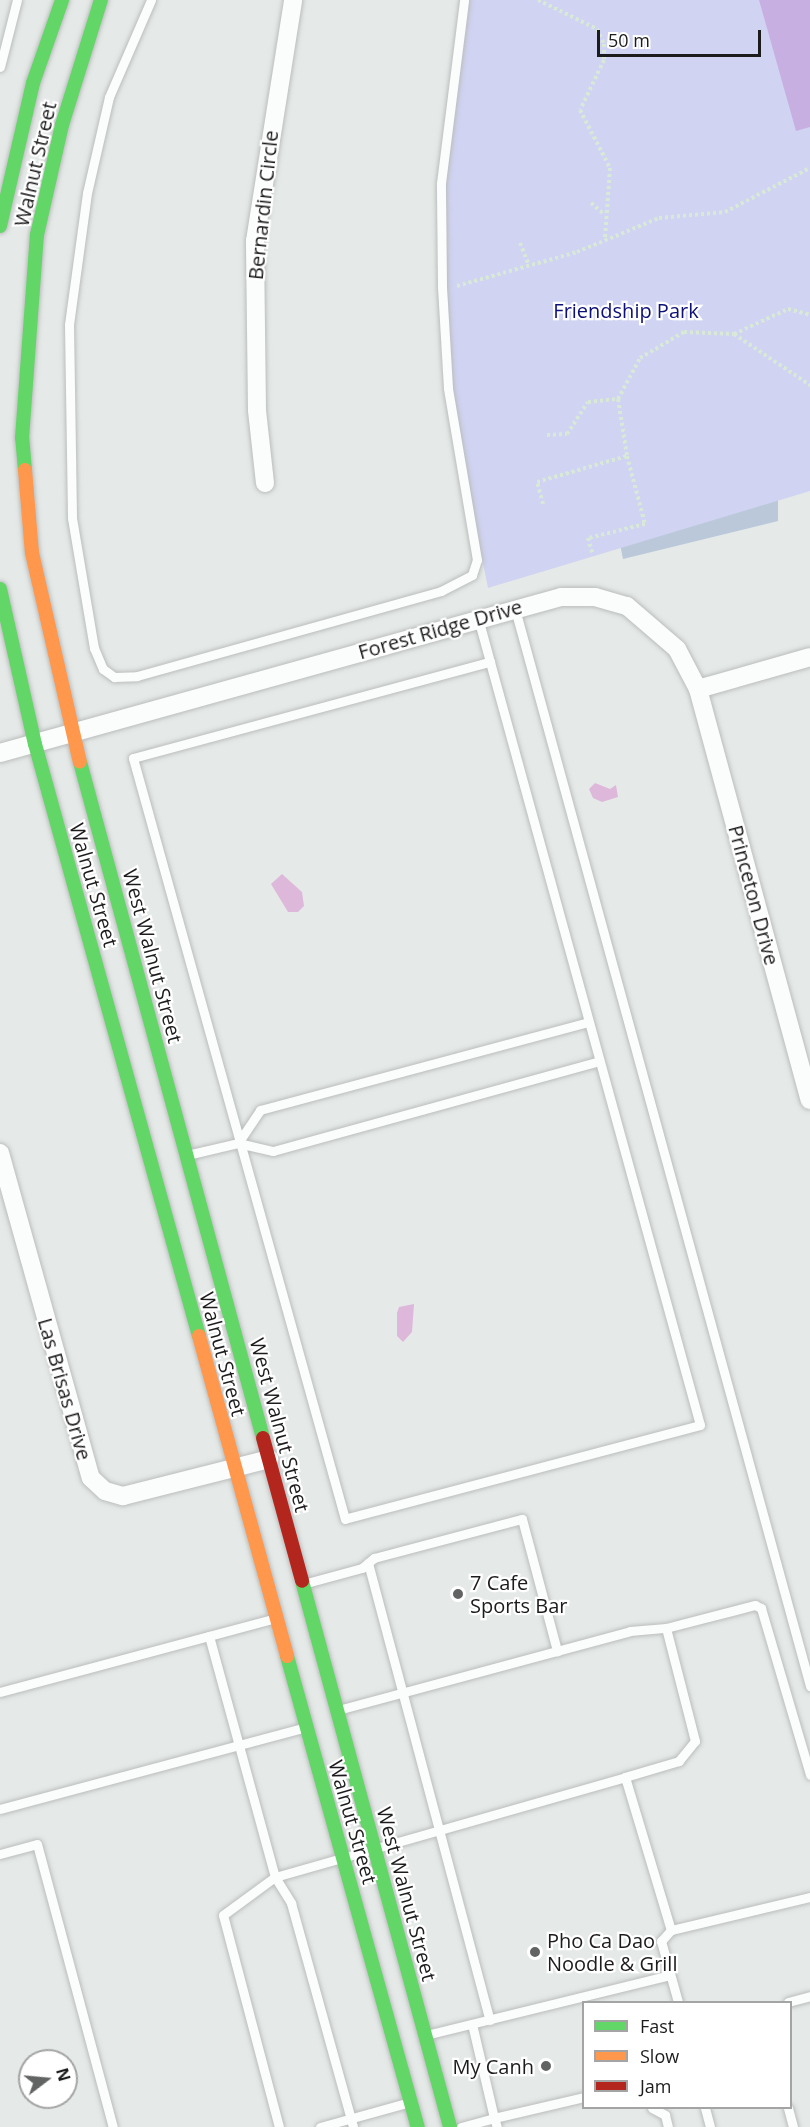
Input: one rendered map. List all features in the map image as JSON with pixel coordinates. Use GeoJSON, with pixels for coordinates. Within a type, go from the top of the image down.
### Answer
{"type":"FeatureCollection","features":[{"type":"Feature","properties":{"kind":"main road","name":"Walnut Street"},"geometry":{"type":"LineString","coordinates":[[0,226],[33,83],[62,0]]}},
{"type":"Feature","properties":{"kind":"main road","name":"Walnut Street"},"geometry":{"type":"LineString","coordinates":[[73,732],[43,619],[22,438],[37,235],[62,125],[101,0]]}},
{"type":"Feature","properties":{"kind":"main road","name":"Walnut Street"},"geometry":{"type":"LineString","coordinates":[[0,589],[35,744],[152,1164],[233,1468],[418,2127]]}},
{"type":"Feature","properties":{"kind":"main road","name":"West Walnut Street"},"geometry":{"type":"LineString","coordinates":[[73,732],[450,2127]]}},
{"type":"Feature","properties":{"kind":"main road"},"geometry":{"type":"LineString","coordinates":[[152,1164],[187,1155]]}},
{"type":"Feature","properties":{"kind":"street","name":"Bernardin Circle"},"geometry":{"type":"LineString","coordinates":[[265,483],[256,400],[255,242],[293,0]]}},
{"type":"Feature","properties":{"kind":"street","name":"Forest Ridge Drive"},"geometry":{"type":"LineString","coordinates":[[35,744],[478,618],[561,597],[595,597],[627,606],[677,649],[698,689]]}},
{"type":"Feature","properties":{"kind":"street"},"geometry":{"type":"LineString","coordinates":[[698,689],[810,657]]}},
{"type":"Feature","properties":{"kind":"street","name":"Princeton Drive"},"geometry":{"type":"LineString","coordinates":[[698,689],[810,1100]]}},
{"type":"Feature","properties":{"kind":"street"},"geometry":{"type":"LineString","coordinates":[[0,753],[35,744]]}},
{"type":"Feature","properties":{"kind":"street","name":"Las Brisas Drive"},"geometry":{"type":"LineString","coordinates":[[0,1153],[91,1478],[105,1491],[123,1496],[269,1459]]}},
{"type":"Feature","properties":{"kind":"lane"},"geometry":{"type":"LineString","coordinates":[[0,67],[17,0]]}},
{"type":"Feature","properties":{"kind":"lane"},"geometry":{"type":"LineString","coordinates":[[151,0],[109,97],[87,193],[69,326],[72,518],[94,648],[109,674],[148,673],[441,591],[472,575],[477,560],[448,388],[442,286],[441,183],[464,0]]}},
{"type":"Feature","properties":{"kind":"lane"},"geometry":{"type":"LineString","coordinates":[[515,608],[810,1686]]}},
{"type":"Feature","properties":{"kind":"lane"},"geometry":{"type":"LineString","coordinates":[[478,618],[700,1425],[345,1519],[238,1143],[133,759],[490,662]]}},
{"type":"Feature","properties":{"kind":"lane"},"geometry":{"type":"LineString","coordinates":[[238,1143],[260,1110],[588,1022]]}},
{"type":"Feature","properties":{"kind":"lane"},"geometry":{"type":"LineString","coordinates":[[187,1155],[238,1143],[273,1151],[599,1061]]}},
{"type":"Feature","properties":{"kind":"lane"},"geometry":{"type":"LineString","coordinates":[[303,1584],[522,1519],[557,1651]]}},
{"type":"Feature","properties":{"kind":"lane"},"geometry":{"type":"LineString","coordinates":[[368,1563],[437,1831],[490,2020]]}},
{"type":"Feature","properties":{"kind":"lane"},"geometry":{"type":"LineString","coordinates":[[337,1710],[630,1631],[666,1628],[755,1605],[761,1608],[810,1774]]}},
{"type":"Feature","properties":{"kind":"lane"},"geometry":{"type":"LineString","coordinates":[[0,1692],[276,1618]]}},
{"type":"Feature","properties":{"kind":"lane"},"geometry":{"type":"LineString","coordinates":[[279,2127],[223,1914],[275,1877],[679,1761],[695,1741],[666,1628]]}},
{"type":"Feature","properties":{"kind":"lane"},"geometry":{"type":"LineString","coordinates":[[209,1636],[275,1877],[291,1903],[352,2123]]}},
{"type":"Feature","properties":{"kind":"lane"},"geometry":{"type":"LineString","coordinates":[[0,1809],[306,1727]]}},
{"type":"Feature","properties":{"kind":"lane"},"geometry":{"type":"LineString","coordinates":[[625,1776],[671,1930]]}},
{"type":"Feature","properties":{"kind":"lane"},"geometry":{"type":"LineString","coordinates":[[0,1854],[37,1844],[113,2127]]}},
{"type":"Feature","properties":{"kind":"lane"},"geometry":{"type":"LineString","coordinates":[[678,2001],[661,1941],[671,1930],[810,1897]]}},
{"type":"Feature","properties":{"kind":"lane"},"geometry":{"type":"LineString","coordinates":[[426,2036],[670,1975]]}},
{"type":"Feature","properties":{"kind":"lane"},"geometry":{"type":"LineString","coordinates":[[792,2001],[810,1996]]}},
{"type":"Feature","properties":{"kind":"lane"},"geometry":{"type":"LineString","coordinates":[[472,2024],[496,2122]]}},
{"type":"Feature","properties":{"kind":"lane"},"geometry":{"type":"LineString","coordinates":[[461,2127],[496,2122],[582,2098]]}},
{"type":"Feature","properties":{"kind":"lane"},"geometry":{"type":"LineString","coordinates":[[320,2127],[352,2123],[411,2102]]}},
{"type":"Feature","properties":{"kind":"lane"},"geometry":{"type":"LineString","coordinates":[[654,2109],[665,2115],[668,2127]]}},
{"type":"Feature","properties":{"kind":"lane"},"geometry":{"type":"LineString","coordinates":[[705,2109],[710,2127]]}},
{"type":"Feature","properties":{"kind":"lane"},"geometry":{"type":"LineString","coordinates":[[788,2109],[793,2127]]}},
{"type":"Feature","properties":{"kind":"path"},"geometry":{"type":"LineString","coordinates":[[538,0],[597,29],[604,44],[604,60],[580,110],[586,132],[610,168],[604,215],[605,238]]}},
{"type":"Feature","properties":{"kind":"path"},"geometry":{"type":"LineString","coordinates":[[442,286],[466,286],[659,218],[725,212],[810,168]]}},
{"type":"Feature","properties":{"kind":"path"},"geometry":{"type":"LineString","coordinates":[[591,203],[604,215]]}},
{"type":"Feature","properties":{"kind":"path"},"geometry":{"type":"LineString","coordinates":[[520,243],[529,265]]}},
{"type":"Feature","properties":{"kind":"path"},"geometry":{"type":"LineString","coordinates":[[592,552],[588,538],[645,524],[627,456],[618,399],[640,358],[667,338],[684,332],[734,334],[788,309],[810,315]]}},
{"type":"Feature","properties":{"kind":"path"},"geometry":{"type":"LineString","coordinates":[[734,334],[810,385]]}},
{"type":"Feature","properties":{"kind":"path"},"geometry":{"type":"LineString","coordinates":[[547,435],[567,434],[588,402],[618,399]]}},
{"type":"Feature","properties":{"kind":"path"},"geometry":{"type":"LineString","coordinates":[[543,504],[537,482],[627,456]]}},
{"type":"Feature","properties":{"kind":"shaded area"},"geometry":{"type":"Polygon","coordinates":[[[759,0],[810,0],[810,127],[796,131],[759,0]]]}},
{"type":"Feature","properties":{"kind":"shaded area"},"geometry":{"type":"Polygon","coordinates":[[[778,495],[778,521],[623,559],[619,539],[778,495]]]}},
{"type":"Feature","properties":{"kind":"shaded area"},"geometry":{"type":"Polygon","coordinates":[[[595,783],[610,789],[616,785],[618,797],[602,802],[593,798],[589,789],[595,783]]]}},
{"type":"Feature","properties":{"kind":"shaded area"},"geometry":{"type":"Polygon","coordinates":[[[282,874],[302,892],[304,906],[298,912],[288,912],[271,884],[282,874]]]}},
{"type":"Feature","properties":{"kind":"shaded area"},"geometry":{"type":"Polygon","coordinates":[[[414,1304],[412,1332],[403,1342],[397,1336],[397,1313],[399,1307],[414,1304]]]}},
{"type":"Feature","properties":{"kind":"green space","name":"Friendship Park"},"geometry":{"type":"Polygon","coordinates":[[[464,0],[810,0],[810,491],[488,588],[448,388],[441,183],[464,0]]]}},
{"type":"Feature","properties":{"kind":"traffic: fast"},"geometry":{"type":"LineString","coordinates":[[0,226],[33,83],[62,0]]}},
{"type":"Feature","properties":{"kind":"traffic: fast"},"geometry":{"type":"LineString","coordinates":[[25,470],[22,438],[37,235],[62,125],[101,0]]}},
{"type":"Feature","properties":{"kind":"traffic: fast"},"geometry":{"type":"LineString","coordinates":[[0,589],[35,744],[199,1336]]}},
{"type":"Feature","properties":{"kind":"traffic: fast"},"geometry":{"type":"LineString","coordinates":[[80,762],[263,1438]]}},
{"type":"Feature","properties":{"kind":"traffic: fast"},"geometry":{"type":"LineString","coordinates":[[302,1581],[450,2127]]}},
{"type":"Feature","properties":{"kind":"traffic: fast"},"geometry":{"type":"LineString","coordinates":[[287,1656],[418,2127]]}},
{"type":"Feature","properties":{"kind":"traffic: slow"},"geometry":{"type":"LineString","coordinates":[[25,470],[32,553],[80,762]]}},
{"type":"Feature","properties":{"kind":"traffic: slow"},"geometry":{"type":"LineString","coordinates":[[199,1336],[287,1656]]}},
{"type":"Feature","properties":{"kind":"traffic: jam"},"geometry":{"type":"LineString","coordinates":[[263,1438],[302,1581]]}},
{"type":"Feature","properties":{"kind":"place","name":"7 Cafe Sports Bar"},"geometry":{"type":"Point","coordinates":[458,1594]}},
{"type":"Feature","properties":{"kind":"place","name":"Pho Ca Dao Noodle & Grill"},"geometry":{"type":"Point","coordinates":[535,1952]}},
{"type":"Feature","properties":{"kind":"place","name":"My Canh"},"geometry":{"type":"Point","coordinates":[546,2066]}}]}
